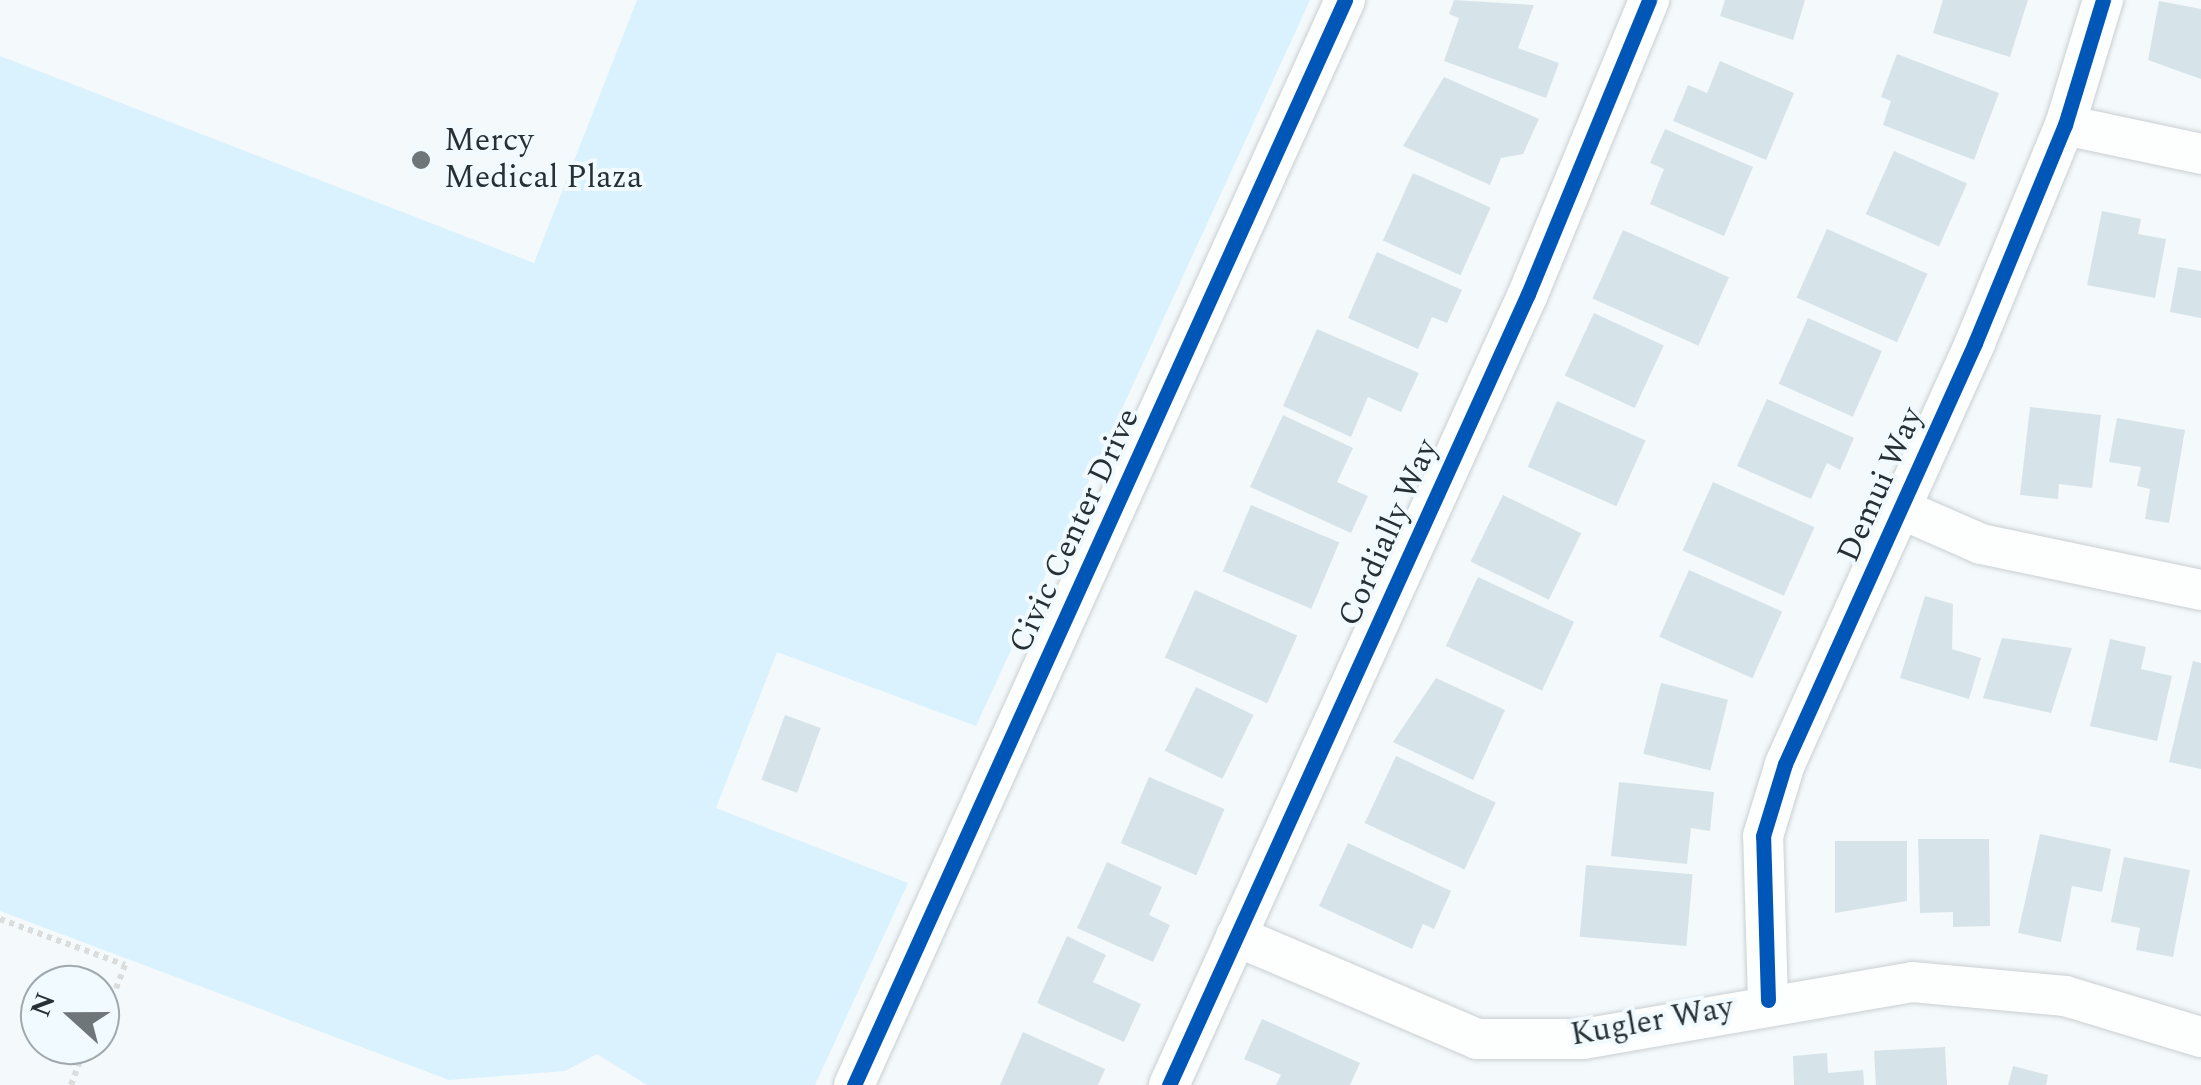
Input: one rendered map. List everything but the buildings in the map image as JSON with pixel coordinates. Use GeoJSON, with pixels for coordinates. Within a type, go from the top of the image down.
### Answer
{"type":"FeatureCollection","features":[{"type":"Feature","properties":{"kind":"street","name":"Civic Center Drive"},"geometry":{"type":"LineString","coordinates":[[854,1085],[1345,0]]}},
{"type":"Feature","properties":{"kind":"street","name":"Cordially Way"},"geometry":{"type":"LineString","coordinates":[[1169,1085],[1528,294],[1650,0]]}},
{"type":"Feature","properties":{"kind":"street","name":"Demui Way"},"geometry":{"type":"LineString","coordinates":[[1768,1000],[1763,836],[1786,764],[1901,509],[2065,125],[2103,0]]}},
{"type":"Feature","properties":{"kind":"street"},"geometry":{"type":"LineString","coordinates":[[2065,125],[2201,154]]}},
{"type":"Feature","properties":{"kind":"street"},"geometry":{"type":"LineString","coordinates":[[1901,509],[1981,544],[2201,590]]}},
{"type":"Feature","properties":{"kind":"street","name":"Kugler Way"},"geometry":{"type":"LineString","coordinates":[[1236,936],[1476,1039],[1582,1039],[1768,1000],[1912,982],[1986,984],[2065,996],[2201,1037]]}},
{"type":"Feature","properties":{"kind":"path"},"geometry":{"type":"LineString","coordinates":[[0,919],[125,965],[120,978]]}},
{"type":"Feature","properties":{"kind":"shaded area"},"geometry":{"type":"Polygon","coordinates":[[[637,0],[1310,0],[976,726],[777,652],[716,808],[908,883],[815,1085],[647,1085],[597,1054],[565,1071],[449,1080],[0,911],[0,56],[534,263],[637,0]]]}},
{"type":"Feature","properties":{"kind":"cycle path"},"geometry":{"type":"LineString","coordinates":[[854,1085],[1345,0]]}},
{"type":"Feature","properties":{"kind":"cycle path"},"geometry":{"type":"LineString","coordinates":[[1169,1085],[1528,294],[1649,0]]}},
{"type":"Feature","properties":{"kind":"cycle path"},"geometry":{"type":"LineString","coordinates":[[1768,1000],[1763,836],[1785,764],[1975,343],[2065,125],[2103,0]]}},
{"type":"Feature","properties":{"kind":"place","name":"Mercy Medical Plaza"},"geometry":{"type":"Point","coordinates":[421,160]}}]}
